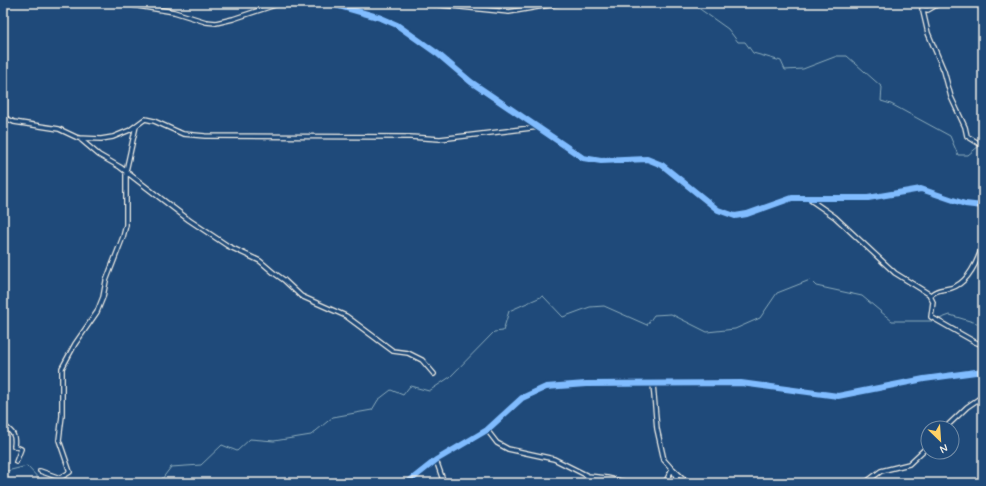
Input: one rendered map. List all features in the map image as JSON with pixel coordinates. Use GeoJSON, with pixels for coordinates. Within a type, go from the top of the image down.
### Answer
{"type":"FeatureCollection","features":[{"type":"Feature","properties":{"kind":"street"},"geometry":{"type":"LineString","coordinates":[[120,3],[174,12],[206,22],[216,22],[233,19],[281,3]]}},
{"type":"Feature","properties":{"kind":"street"},"geometry":{"type":"LineString","coordinates":[[330,3],[381,18],[397,25],[438,54],[471,82],[539,127],[576,154],[588,160],[608,161],[638,158],[652,161],[670,172],[709,204],[726,215],[735,216],[747,214],[792,198],[868,198],[921,189],[965,204],[983,206]]}},
{"type":"Feature","properties":{"kind":"street"},"geometry":{"type":"LineString","coordinates":[[339,3],[344,7]]}},
{"type":"Feature","properties":{"kind":"street"},"geometry":{"type":"LineString","coordinates":[[422,3],[509,12],[561,3]]}},
{"type":"Feature","properties":{"kind":"street"},"geometry":{"type":"LineString","coordinates":[[921,3],[928,34],[944,71],[948,88],[965,127],[967,136],[977,144],[983,146]]}},
{"type":"Feature","properties":{"kind":"street"},"geometry":{"type":"LineString","coordinates":[[922,9],[928,10],[940,3]]}},
{"type":"Feature","properties":{"kind":"street"},"geometry":{"type":"LineString","coordinates":[[3,64],[5,80],[4,118],[59,129],[78,138],[99,155],[126,171],[189,220],[228,246],[260,261],[301,296],[346,316],[394,351],[408,353],[422,360],[434,374]]}},
{"type":"Feature","properties":{"kind":"street"},"geometry":{"type":"LineString","coordinates":[[78,138],[107,138],[136,126],[143,120],[150,120],[183,134],[205,136],[404,137],[433,140],[539,127]]}},
{"type":"Feature","properties":{"kind":"street"},"geometry":{"type":"LineString","coordinates":[[40,471],[60,478],[70,472],[59,440],[62,416],[62,368],[75,344],[97,312],[103,297],[106,281],[123,237],[126,225],[126,171],[136,126]]}},
{"type":"Feature","properties":{"kind":"street"},"geometry":{"type":"LineString","coordinates":[[809,198],[835,217],[895,273],[924,289],[931,295],[933,302],[930,316],[975,342],[983,345]]}},
{"type":"Feature","properties":{"kind":"street"},"geometry":{"type":"LineString","coordinates":[[931,295],[935,292],[954,288],[959,284],[974,267],[983,244]]}},
{"type":"Feature","properties":{"kind":"street"},"geometry":{"type":"LineString","coordinates":[[407,483],[436,460],[487,430],[515,403],[543,387],[586,384],[741,384],[838,396],[924,379],[983,371]]}},
{"type":"Feature","properties":{"kind":"street"},"geometry":{"type":"LineString","coordinates":[[653,384],[657,429],[664,460],[671,468],[679,483]]}},
{"type":"Feature","properties":{"kind":"street"},"geometry":{"type":"LineString","coordinates":[[953,420],[967,407],[983,396]]}},
{"type":"Feature","properties":{"kind":"street"},"geometry":{"type":"LineString","coordinates":[[3,425],[12,430],[15,438],[14,446],[22,450],[16,462]]}},
{"type":"Feature","properties":{"kind":"street"},"geometry":{"type":"LineString","coordinates":[[487,430],[497,443],[508,449],[554,459],[588,476],[607,478],[628,483]]}},
{"type":"Feature","properties":{"kind":"street"},"geometry":{"type":"LineString","coordinates":[[865,483],[881,471],[909,464],[920,454]]}},
{"type":"Feature","properties":{"kind":"street"},"geometry":{"type":"LineString","coordinates":[[436,460],[444,483]]}},
{"type":"Feature","properties":{"kind":"street"},"geometry":{"type":"LineString","coordinates":[[665,483],[671,468]]}},
{"type":"Feature","properties":{"kind":"street"},"geometry":{"type":"LineString","coordinates":[[671,468],[688,483]]}},
{"type":"Feature","properties":{"kind":"waterway"},"geometry":{"type":"LineString","coordinates":[[696,3],[697,7],[728,29],[738,42],[745,42],[753,53],[781,61],[785,70],[803,69],[837,56],[847,56],[882,87],[881,101],[891,104],[950,136],[958,155],[968,155],[979,146]]}},
{"type":"Feature","properties":{"kind":"waterway"},"geometry":{"type":"LineString","coordinates":[[159,483],[171,467],[201,465],[222,445],[237,451],[250,439],[274,441],[311,435],[333,417],[372,410],[378,400],[391,390],[403,395],[410,386],[429,391],[450,377],[494,332],[503,331],[509,311],[543,296],[563,317],[590,307],[604,306],[647,325],[654,315],[671,314],[707,332],[735,329],[760,318],[777,293],[810,280],[816,286],[862,296],[892,321],[936,321]]}},
{"type":"Feature","properties":{"kind":"waterway"},"geometry":{"type":"LineString","coordinates":[[939,319],[950,315],[983,325]]}},
{"type":"Feature","properties":{"kind":"waterway"},"geometry":{"type":"LineString","coordinates":[[3,472],[27,466],[43,483]]}},
{"type":"Feature","properties":{"kind":"cycle path"},"geometry":{"type":"LineString","coordinates":[[329,3],[381,18],[397,25],[438,54],[471,82],[583,158],[601,161],[647,159],[662,165],[718,210],[735,216],[747,214],[792,198],[868,198],[921,189],[965,204],[983,206]]}},
{"type":"Feature","properties":{"kind":"cycle path"},"geometry":{"type":"LineString","coordinates":[[407,483],[436,460],[487,430],[522,398],[546,387],[586,384],[741,383],[838,396],[924,379],[983,371]]}}]}
